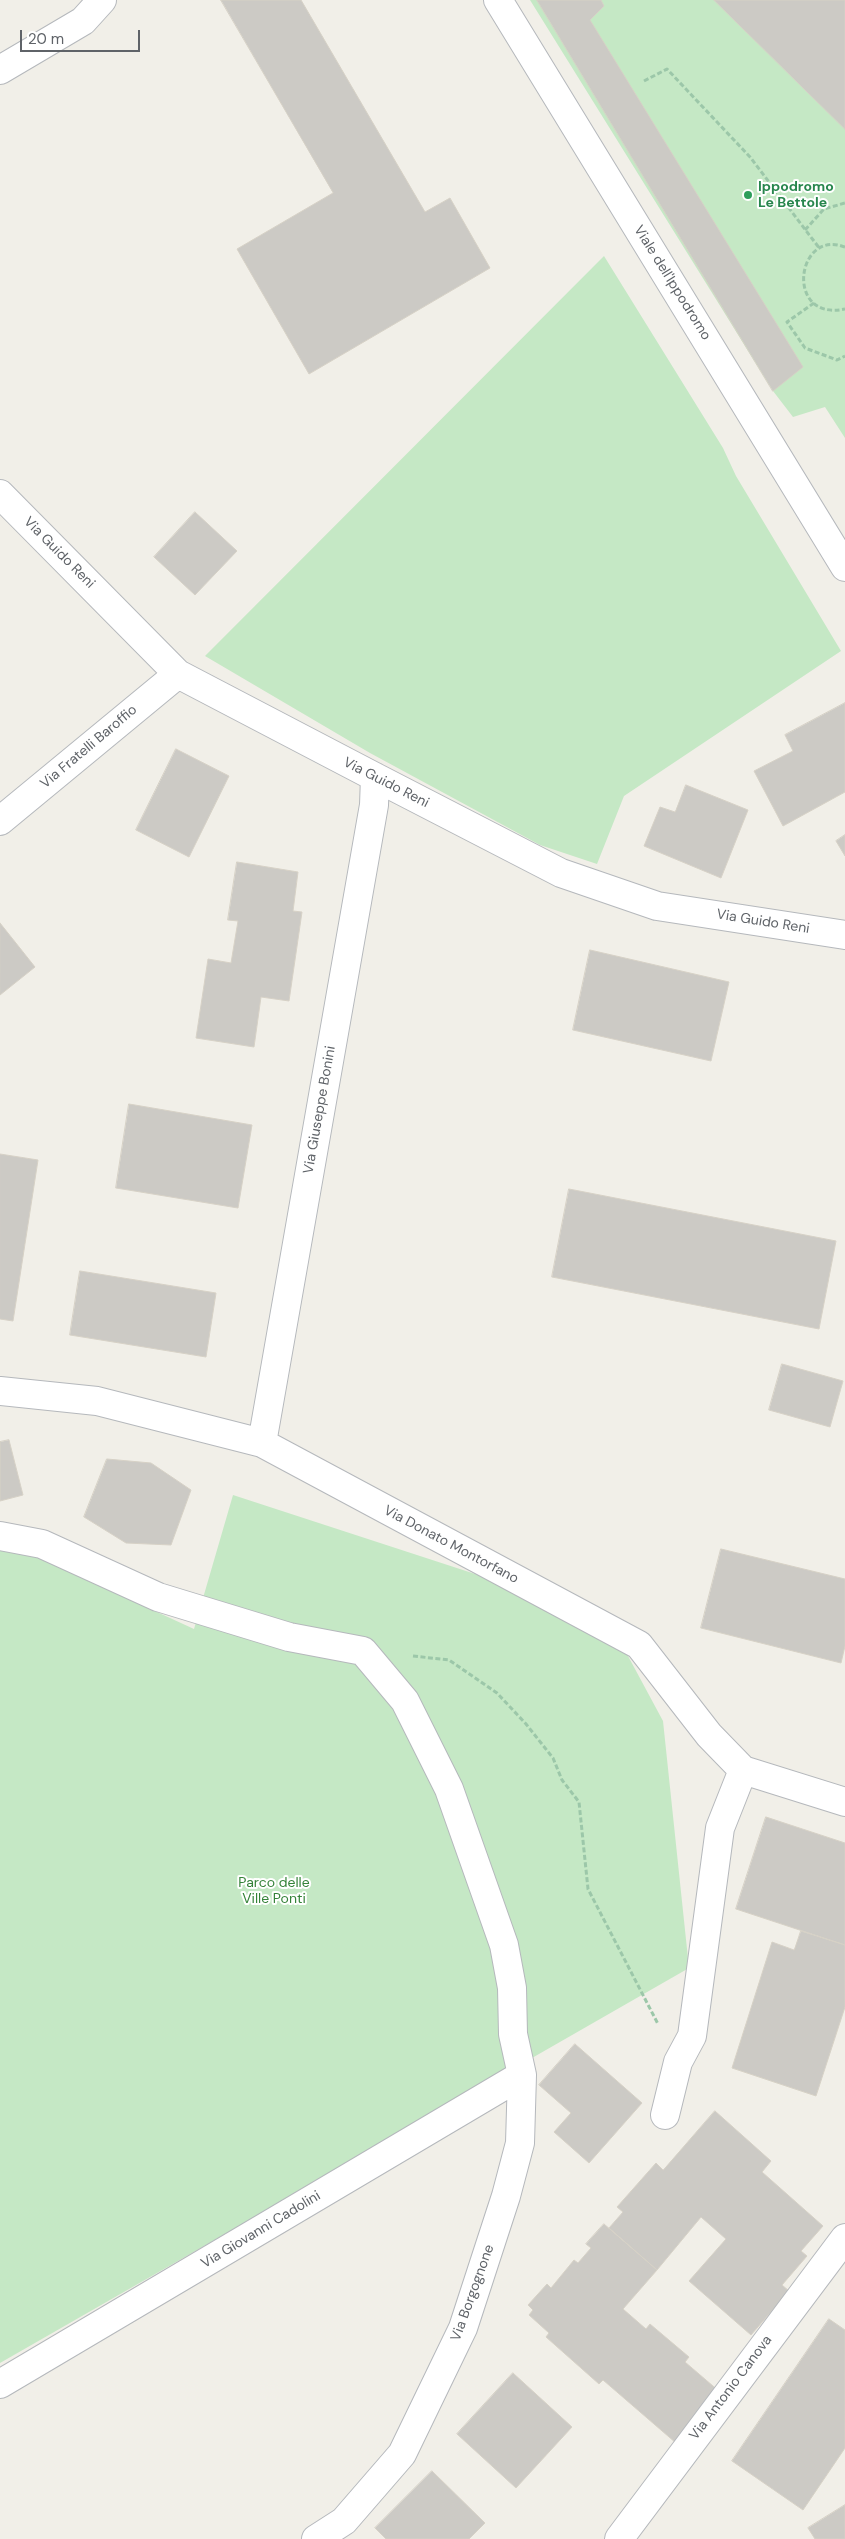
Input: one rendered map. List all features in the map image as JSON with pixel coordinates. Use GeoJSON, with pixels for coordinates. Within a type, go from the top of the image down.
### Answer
{"type":"FeatureCollection","features":[{"type":"Feature","properties":{"kind":"street"},"geometry":{"type":"LineString","coordinates":[[0,70],[83,21],[102,0]]}},
{"type":"Feature","properties":{"kind":"street","name":"Viale dell'Ippodromo"},"geometry":{"type":"LineString","coordinates":[[498,0],[845,567]]}},
{"type":"Feature","properties":{"kind":"street","name":"Via Guido Reni"},"geometry":{"type":"LineString","coordinates":[[0,494],[178,674],[374,777],[561,873],[657,906],[845,935]]}},
{"type":"Feature","properties":{"kind":"street","name":"Via Fratelli Baroffio"},"geometry":{"type":"LineString","coordinates":[[0,821],[178,674]]}},
{"type":"Feature","properties":{"kind":"street","name":"Via Giuseppe Bonini"},"geometry":{"type":"LineString","coordinates":[[262,1443],[374,805],[374,777]]}},
{"type":"Feature","properties":{"kind":"street","name":"Via Donato Montorfano"},"geometry":{"type":"LineString","coordinates":[[0,1390],[97,1401],[262,1443],[639,1645],[709,1735],[743,1770],[845,1802]]}},
{"type":"Feature","properties":{"kind":"street"},"geometry":{"type":"LineString","coordinates":[[0,1536],[42,1544],[158,1597],[289,1636],[363,1651]]}},
{"type":"Feature","properties":{"kind":"street","name":"Via Borgognone"},"geometry":{"type":"LineString","coordinates":[[316,2539],[344,2521],[402,2454],[463,2328],[506,2196],[520,2143],[522,2075],[513,2034],[512,1988],[504,1945],[449,1788],[405,1701],[363,1651]]}},
{"type":"Feature","properties":{"kind":"street"},"geometry":{"type":"LineString","coordinates":[[665,2115],[678,2062],[692,2036],[720,1828],[743,1770]]}},
{"type":"Feature","properties":{"kind":"street","name":"Via Giovanni Cadolini"},"geometry":{"type":"LineString","coordinates":[[0,2384],[522,2075]]}},
{"type":"Feature","properties":{"kind":"street","name":"Via Antonio Canova"},"geometry":{"type":"LineString","coordinates":[[619,2539],[845,2238]]}},
{"type":"Feature","properties":{"kind":"path"},"geometry":{"type":"LineString","coordinates":[[644,80],[667,69],[750,157],[820,249]]}},
{"type":"Feature","properties":{"kind":"path"},"geometry":{"type":"LineString","coordinates":[[805,230],[824,209],[845,203]]}},
{"type":"Feature","properties":{"kind":"path"},"geometry":{"type":"LineString","coordinates":[[845,247],[830,245],[820,249],[811,255],[802,274],[803,285],[814,303],[823,309],[834,311],[845,309]]}},
{"type":"Feature","properties":{"kind":"path"},"geometry":{"type":"LineString","coordinates":[[814,303],[788,322],[804,348],[837,360],[845,356]]}},
{"type":"Feature","properties":{"kind":"path"},"geometry":{"type":"LineString","coordinates":[[363,1651],[449,1660],[497,1693],[526,1724],[553,1758],[562,1780],[579,1802],[588,1889],[678,2062]]}},
{"type":"Feature","properties":{"kind":"green space","name":"Ippodromo Le Bettole"},"geometry":{"type":"Polygon","coordinates":[[[530,0],[845,0],[845,438],[825,407],[793,417],[773,391],[530,0]]]}},
{"type":"Feature","properties":{"kind":"green space"},"geometry":{"type":"Polygon","coordinates":[[[604,256],[723,448],[736,476],[841,651],[624,796],[597,864],[540,845],[370,753],[205,656],[604,256]]]}},
{"type":"Feature","properties":{"kind":"green space","name":"Parco delle Ville Ponti"},"geometry":{"type":"Polygon","coordinates":[[[233,1495],[607,1617],[663,1721],[689,1968],[0,2363],[0,1540],[194,1629],[233,1495]]]}},
{"type":"Feature","properties":{"kind":"building"},"geometry":{"type":"Polygon","coordinates":[[[221,0],[301,0],[425,212],[450,198],[490,268],[309,374],[237,249],[333,193],[221,0]]]}},
{"type":"Feature","properties":{"kind":"building"},"geometry":{"type":"Polygon","coordinates":[[[537,0],[601,0],[604,6],[590,20],[803,367],[773,391],[537,0]]]}},
{"type":"Feature","properties":{"kind":"building"},"geometry":{"type":"Polygon","coordinates":[[[714,0],[845,0],[845,129],[714,0]]]}},
{"type":"Feature","properties":{"kind":"building"},"geometry":{"type":"Polygon","coordinates":[[[195,512],[237,551],[195,595],[154,557],[195,512]]]}},
{"type":"Feature","properties":{"kind":"building"},"geometry":{"type":"Polygon","coordinates":[[[845,703],[845,792],[783,826],[754,771],[793,751],[785,735],[845,703]]]}},
{"type":"Feature","properties":{"kind":"building"},"geometry":{"type":"Polygon","coordinates":[[[176,749],[229,776],[189,857],[136,830],[176,749]]]}},
{"type":"Feature","properties":{"kind":"building"},"geometry":{"type":"Polygon","coordinates":[[[686,785],[748,810],[721,878],[644,846],[660,807],[675,812],[686,785]]]}},
{"type":"Feature","properties":{"kind":"building"},"geometry":{"type":"Polygon","coordinates":[[[845,835],[845,856],[836,841],[845,835]]]}},
{"type":"Feature","properties":{"kind":"building"},"geometry":{"type":"Polygon","coordinates":[[[237,862],[298,872],[293,911],[302,912],[289,1001],[261,997],[254,1047],[196,1038],[208,959],[231,963],[238,921],[228,920],[237,862]]]}},
{"type":"Feature","properties":{"kind":"building"},"geometry":{"type":"Polygon","coordinates":[[[0,923],[35,967],[0,995],[0,923]]]}},
{"type":"Feature","properties":{"kind":"building"},"geometry":{"type":"Polygon","coordinates":[[[590,950],[729,982],[711,1061],[573,1030],[590,950]]]}},
{"type":"Feature","properties":{"kind":"building"},"geometry":{"type":"Polygon","coordinates":[[[129,1104],[252,1125],[238,1208],[116,1188],[129,1104]]]}},
{"type":"Feature","properties":{"kind":"building"},"geometry":{"type":"Polygon","coordinates":[[[0,1154],[38,1160],[13,1321],[0,1319],[0,1154]]]}},
{"type":"Feature","properties":{"kind":"building"},"geometry":{"type":"Polygon","coordinates":[[[569,1189],[836,1241],[819,1329],[552,1277],[569,1189]]]}},
{"type":"Feature","properties":{"kind":"building"},"geometry":{"type":"Polygon","coordinates":[[[80,1271],[216,1293],[206,1357],[70,1335],[80,1271]]]}},
{"type":"Feature","properties":{"kind":"building"},"geometry":{"type":"Polygon","coordinates":[[[782,1364],[843,1381],[830,1427],[769,1410],[782,1364]]]}},
{"type":"Feature","properties":{"kind":"building"},"geometry":{"type":"Polygon","coordinates":[[[9,1440],[23,1495],[0,1501],[0,1442],[9,1440]]]}},
{"type":"Feature","properties":{"kind":"building"},"geometry":{"type":"Polygon","coordinates":[[[107,1459],[151,1463],[191,1490],[171,1545],[126,1543],[84,1517],[107,1459]]]}},
{"type":"Feature","properties":{"kind":"building"},"geometry":{"type":"Polygon","coordinates":[[[721,1549],[845,1579],[845,1646],[841,1663],[701,1628],[721,1549]]]}},
{"type":"Feature","properties":{"kind":"building"},"geometry":{"type":"Polygon","coordinates":[[[766,1817],[845,1843],[845,1945],[736,1909],[766,1817]]]}},
{"type":"Feature","properties":{"kind":"building"},"geometry":{"type":"Polygon","coordinates":[[[801,1931],[845,1945],[845,2007],[816,2096],[732,2068],[772,1942],[794,1950],[801,1931]]]}},
{"type":"Feature","properties":{"kind":"building"},"geometry":{"type":"Polygon","coordinates":[[[575,2044],[642,2103],[589,2163],[554,2132],[571,2113],[539,2085],[575,2044]]]}},
{"type":"Feature","properties":{"kind":"building"},"geometry":{"type":"Polygon","coordinates":[[[715,2111],[771,2161],[762,2172],[823,2226],[801,2251],[807,2256],[782,2285],[789,2291],[751,2335],[689,2281],[726,2239],[701,2217],[657,2270],[609,2228],[623,2212],[617,2207],[656,2163],[663,2170],[715,2111]]]}},
{"type":"Feature","properties":{"kind":"building"},"geometry":{"type":"Polygon","coordinates":[[[604,2224],[657,2270],[623,2309],[646,2329],[650,2324],[689,2357],[685,2362],[720,2392],[676,2443],[603,2380],[599,2384],[546,2337],[549,2333],[529,2315],[533,2310],[528,2305],[547,2284],[551,2288],[574,2260],[578,2263],[591,2248],[586,2244],[604,2224]]]}},
{"type":"Feature","properties":{"kind":"building"},"geometry":{"type":"Polygon","coordinates":[[[829,2319],[845,2330],[845,2448],[803,2510],[732,2461],[829,2319]]]}},
{"type":"Feature","properties":{"kind":"building"},"geometry":{"type":"Polygon","coordinates":[[[513,2373],[572,2427],[516,2488],[457,2434],[513,2373]]]}},
{"type":"Feature","properties":{"kind":"building"},"geometry":{"type":"Polygon","coordinates":[[[432,2471],[485,2523],[469,2539],[386,2539],[375,2528],[432,2471]]]}},
{"type":"Feature","properties":{"kind":"building"},"geometry":{"type":"Polygon","coordinates":[[[845,2505],[845,2539],[815,2539],[808,2528],[845,2505]]]}},
{"type":"Feature","properties":{"kind":"place","name":"Ippodromo Le Bettole"},"geometry":{"type":"Point","coordinates":[748,195]}}]}
